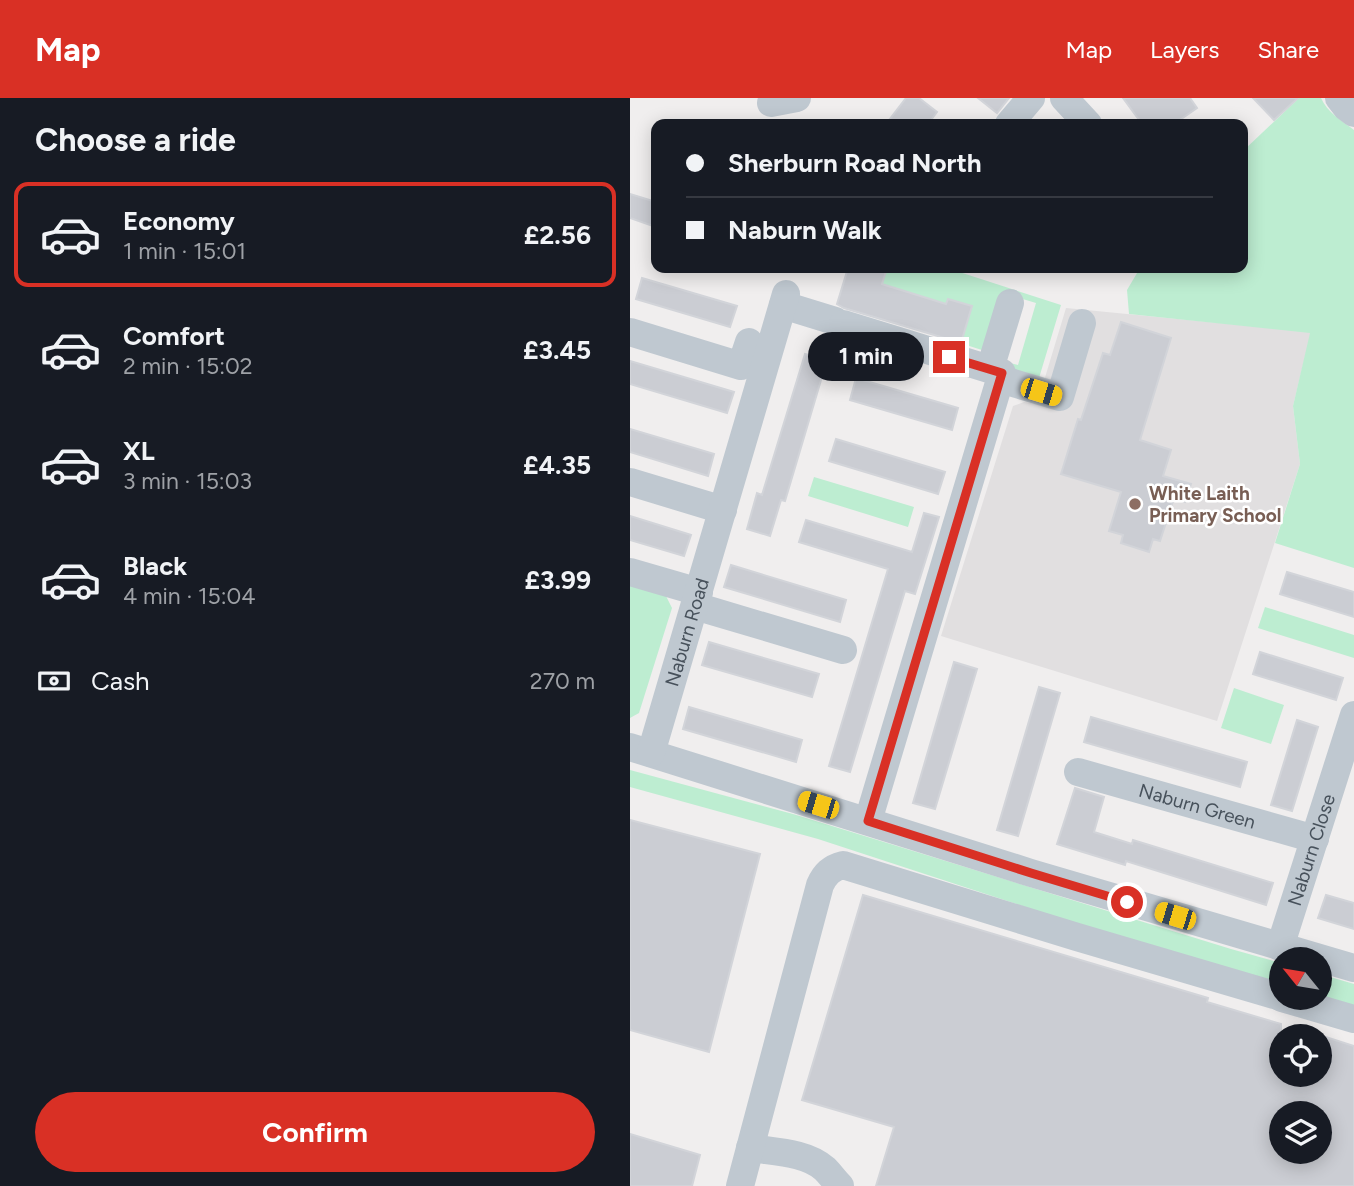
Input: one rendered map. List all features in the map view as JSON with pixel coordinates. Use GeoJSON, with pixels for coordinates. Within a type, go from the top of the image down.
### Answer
{"type":"FeatureCollection","features":[{"type":"Feature","properties":{"kind":"street"},"geometry":{"type":"LineString","coordinates":[[1013,119],[1031,98]]}},
{"type":"Feature","properties":{"kind":"street"},"geometry":{"type":"LineString","coordinates":[[1064,98],[1083,119]]}},
{"type":"Feature","properties":{"kind":"street"},"geometry":{"type":"LineString","coordinates":[[1339,98],[1354,113]]}},
{"type":"Feature","properties":{"kind":"street","name":"Naburn Road"},"geometry":{"type":"LineString","coordinates":[[641,750],[697,599],[785,300],[839,322],[997,374]]}},
{"type":"Feature","properties":{"kind":"street"},"geometry":{"type":"LineString","coordinates":[[868,821],[997,374],[1010,303]]}},
{"type":"Feature","properties":{"kind":"street"},"geometry":{"type":"LineString","coordinates":[[997,374],[1060,397],[1082,323]]}},
{"type":"Feature","properties":{"kind":"street"},"geometry":{"type":"LineString","coordinates":[[630,332],[741,366],[749,342]]}},
{"type":"Feature","properties":{"kind":"street"},"geometry":{"type":"LineString","coordinates":[[630,482],[723,510]]}},
{"type":"Feature","properties":{"kind":"street"},"geometry":{"type":"LineString","coordinates":[[630,572],[697,599],[843,650]]}},
{"type":"Feature","properties":{"kind":"street","name":"Naburn Close"},"geometry":{"type":"LineString","coordinates":[[1280,947],[1354,715]]}},
{"type":"Feature","properties":{"kind":"street"},"geometry":{"type":"LineString","coordinates":[[641,750],[1031,873],[1280,947]]}},
{"type":"Feature","properties":{"kind":"street","name":"Naburn Green"},"geometry":{"type":"LineString","coordinates":[[1078,772],[1315,839]]}},
{"type":"Feature","properties":{"kind":"street"},"geometry":{"type":"LineString","coordinates":[[740,1186],[820,885],[828,871],[843,864],[1269,993]]}},
{"type":"Feature","properties":{"kind":"street"},"geometry":{"type":"LineString","coordinates":[[1332,962],[1354,968]]}},
{"type":"Feature","properties":{"kind":"street"},"geometry":{"type":"LineString","coordinates":[[1325,1010],[1354,1019]]}},
{"type":"Feature","properties":{"kind":"street"},"geometry":{"type":"LineString","coordinates":[[750,1148],[812,1160],[824,1168],[840,1186]]}},
{"type":"Feature","properties":{"kind":"shaded area","name":"White Laith Primary School"},"geometry":{"type":"Polygon","coordinates":[[[1066,308],[1311,332],[1293,406],[1300,464],[1217,721],[941,636],[1013,406],[1024,402],[1037,404],[1066,308]]]}},
{"type":"Feature","properties":{"kind":"green space"},"geometry":{"type":"Polygon","coordinates":[[[1299,98],[1321,98],[1331,112],[1354,130],[1354,568],[1275,543],[1300,464],[1293,406],[1310,333],[1129,314],[1127,290],[1137,273],[1248,273],[1248,146],[1299,98]]]}},
{"type":"Feature","properties":{"kind":"green space"},"geometry":{"type":"Polygon","coordinates":[[[885,273],[962,273],[1061,305],[1039,378],[1000,366],[1002,361],[1018,365],[1036,303],[1003,293],[985,351],[960,343],[971,307],[948,299],[946,304],[882,284],[885,273]]]}},
{"type":"Feature","properties":{"kind":"green space"},"geometry":{"type":"Polygon","coordinates":[[[814,477],[914,507],[908,527],[808,496],[814,477]]]}},
{"type":"Feature","properties":{"kind":"green space"},"geometry":{"type":"Polygon","coordinates":[[[630,585],[665,594],[672,608],[639,713],[630,718],[630,585]]]}},
{"type":"Feature","properties":{"kind":"green space"},"geometry":{"type":"Polygon","coordinates":[[[1265,607],[1354,635],[1354,658],[1258,628],[1265,607]]]}},
{"type":"Feature","properties":{"kind":"green space"},"geometry":{"type":"Polygon","coordinates":[[[1234,688],[1284,705],[1271,744],[1221,728],[1234,688]]]}},
{"type":"Feature","properties":{"kind":"green space"},"geometry":{"type":"Polygon","coordinates":[[[630,770],[793,814],[1269,960],[1269,982],[1135,943],[818,839],[630,787],[630,770]]]}},
{"type":"Feature","properties":{"kind":"green space"},"geometry":{"type":"Polygon","coordinates":[[[1332,978],[1354,984],[1354,1007],[1332,1001],[1332,978]]]}},
{"type":"Feature","properties":{"kind":"building"},"geometry":{"type":"Polygon","coordinates":[[[906,98],[919,98],[937,112],[932,119],[890,119],[906,98]]]}},
{"type":"Feature","properties":{"kind":"building"},"geometry":{"type":"Polygon","coordinates":[[[978,98],[1009,98],[997,113],[978,98]]]}},
{"type":"Feature","properties":{"kind":"building"},"geometry":{"type":"Polygon","coordinates":[[[1123,98],[1190,98],[1197,108],[1181,119],[1138,119],[1123,98]]]}},
{"type":"Feature","properties":{"kind":"building"},"geometry":{"type":"Polygon","coordinates":[[[1253,98],[1298,98],[1274,120],[1253,98]]]}},
{"type":"Feature","properties":{"kind":"building"},"geometry":{"type":"Polygon","coordinates":[[[630,194],[651,200],[651,225],[630,218],[630,194]]]}},
{"type":"Feature","properties":{"kind":"building"},"geometry":{"type":"Polygon","coordinates":[[[846,273],[885,273],[882,284],[946,304],[948,299],[972,306],[961,343],[837,304],[846,273]]]}},
{"type":"Feature","properties":{"kind":"building"},"geometry":{"type":"Polygon","coordinates":[[[642,278],[737,306],[730,327],[636,299],[642,278]]]}},
{"type":"Feature","properties":{"kind":"building"},"geometry":{"type":"Polygon","coordinates":[[[1121,322],[1171,338],[1140,440],[1171,450],[1163,476],[1191,484],[1185,502],[1174,498],[1160,541],[1153,539],[1149,552],[1121,543],[1123,535],[1109,531],[1121,492],[1061,474],[1103,353],[1110,355],[1121,322]]]}},
{"type":"Feature","properties":{"kind":"building"},"geometry":{"type":"Polygon","coordinates":[[[805,354],[827,360],[785,501],[781,500],[770,536],[747,529],[757,493],[762,495],[805,354]]]}},
{"type":"Feature","properties":{"kind":"building"},"geometry":{"type":"Polygon","coordinates":[[[630,361],[734,392],[727,413],[630,384],[630,361]]]}},
{"type":"Feature","properties":{"kind":"building"},"geometry":{"type":"Polygon","coordinates":[[[856,378],[958,408],[952,430],[850,400],[856,378]]]}},
{"type":"Feature","properties":{"kind":"building"},"geometry":{"type":"Polygon","coordinates":[[[630,429],[714,454],[708,476],[630,452],[630,429]]]}},
{"type":"Feature","properties":{"kind":"building"},"geometry":{"type":"Polygon","coordinates":[[[836,439],[945,472],[938,494],[829,461],[836,439]]]}},
{"type":"Feature","properties":{"kind":"building"},"geometry":{"type":"Polygon","coordinates":[[[924,513],[939,517],[915,594],[905,591],[850,772],[829,766],[888,569],[799,542],[806,520],[912,552],[924,513]]]}},
{"type":"Feature","properties":{"kind":"building"},"geometry":{"type":"Polygon","coordinates":[[[630,516],[691,535],[684,556],[630,540],[630,516]]]}},
{"type":"Feature","properties":{"kind":"building"},"geometry":{"type":"Polygon","coordinates":[[[731,565],[846,600],[840,622],[724,587],[731,565]]]}},
{"type":"Feature","properties":{"kind":"building"},"geometry":{"type":"Polygon","coordinates":[[[1287,572],[1354,592],[1354,617],[1280,594],[1287,572]]]}},
{"type":"Feature","properties":{"kind":"building"},"geometry":{"type":"Polygon","coordinates":[[[709,642],[819,674],[812,697],[702,665],[709,642]]]}},
{"type":"Feature","properties":{"kind":"building"},"geometry":{"type":"Polygon","coordinates":[[[1260,652],[1343,678],[1336,700],[1253,674],[1260,652]]]}},
{"type":"Feature","properties":{"kind":"building"},"geometry":{"type":"Polygon","coordinates":[[[954,662],[977,669],[935,809],[913,803],[954,662]]]}},
{"type":"Feature","properties":{"kind":"building"},"geometry":{"type":"Polygon","coordinates":[[[1039,687],[1060,693],[1018,836],[997,830],[1039,687]]]}},
{"type":"Feature","properties":{"kind":"building"},"geometry":{"type":"Polygon","coordinates":[[[689,707],[802,740],[796,762],[683,729],[689,707]]]}},
{"type":"Feature","properties":{"kind":"building"},"geometry":{"type":"Polygon","coordinates":[[[1091,717],[1247,762],[1240,787],[1084,742],[1091,717]]]}},
{"type":"Feature","properties":{"kind":"building"},"geometry":{"type":"Polygon","coordinates":[[[1297,720],[1318,727],[1292,811],[1271,805],[1297,720]]]}},
{"type":"Feature","properties":{"kind":"building"},"geometry":{"type":"Polygon","coordinates":[[[1075,788],[1104,797],[1094,832],[1132,844],[1133,840],[1273,883],[1266,905],[1126,861],[1125,865],[1057,844],[1075,788]]]}},
{"type":"Feature","properties":{"kind":"building"},"geometry":{"type":"Polygon","coordinates":[[[630,820],[760,854],[709,1052],[630,1030],[630,820]]]}},
{"type":"Feature","properties":{"kind":"building"},"geometry":{"type":"Polygon","coordinates":[[[863,895],[1208,998],[1207,1002],[1281,1024],[1269,1024],[1269,1087],[1332,1087],[1332,1039],[1354,1046],[1354,1186],[876,1186],[894,1127],[802,1100],[863,895]]]}},
{"type":"Feature","properties":{"kind":"building"},"geometry":{"type":"Polygon","coordinates":[[[1326,895],[1354,903],[1354,929],[1318,918],[1326,895]]]}},
{"type":"Feature","properties":{"kind":"building"},"geometry":{"type":"Polygon","coordinates":[[[630,1134],[700,1155],[692,1186],[630,1186],[630,1134]]]}},
{"type":"Feature","properties":{"kind":"place","name":"White Laith Primary School"},"geometry":{"type":"Point","coordinates":[1135,504]}},
{"type":"Feature","properties":{"kind":"route"},"geometry":{"type":"LineString","coordinates":[[949,357],[1002,373],[868,821],[1127,902]]}}]}
